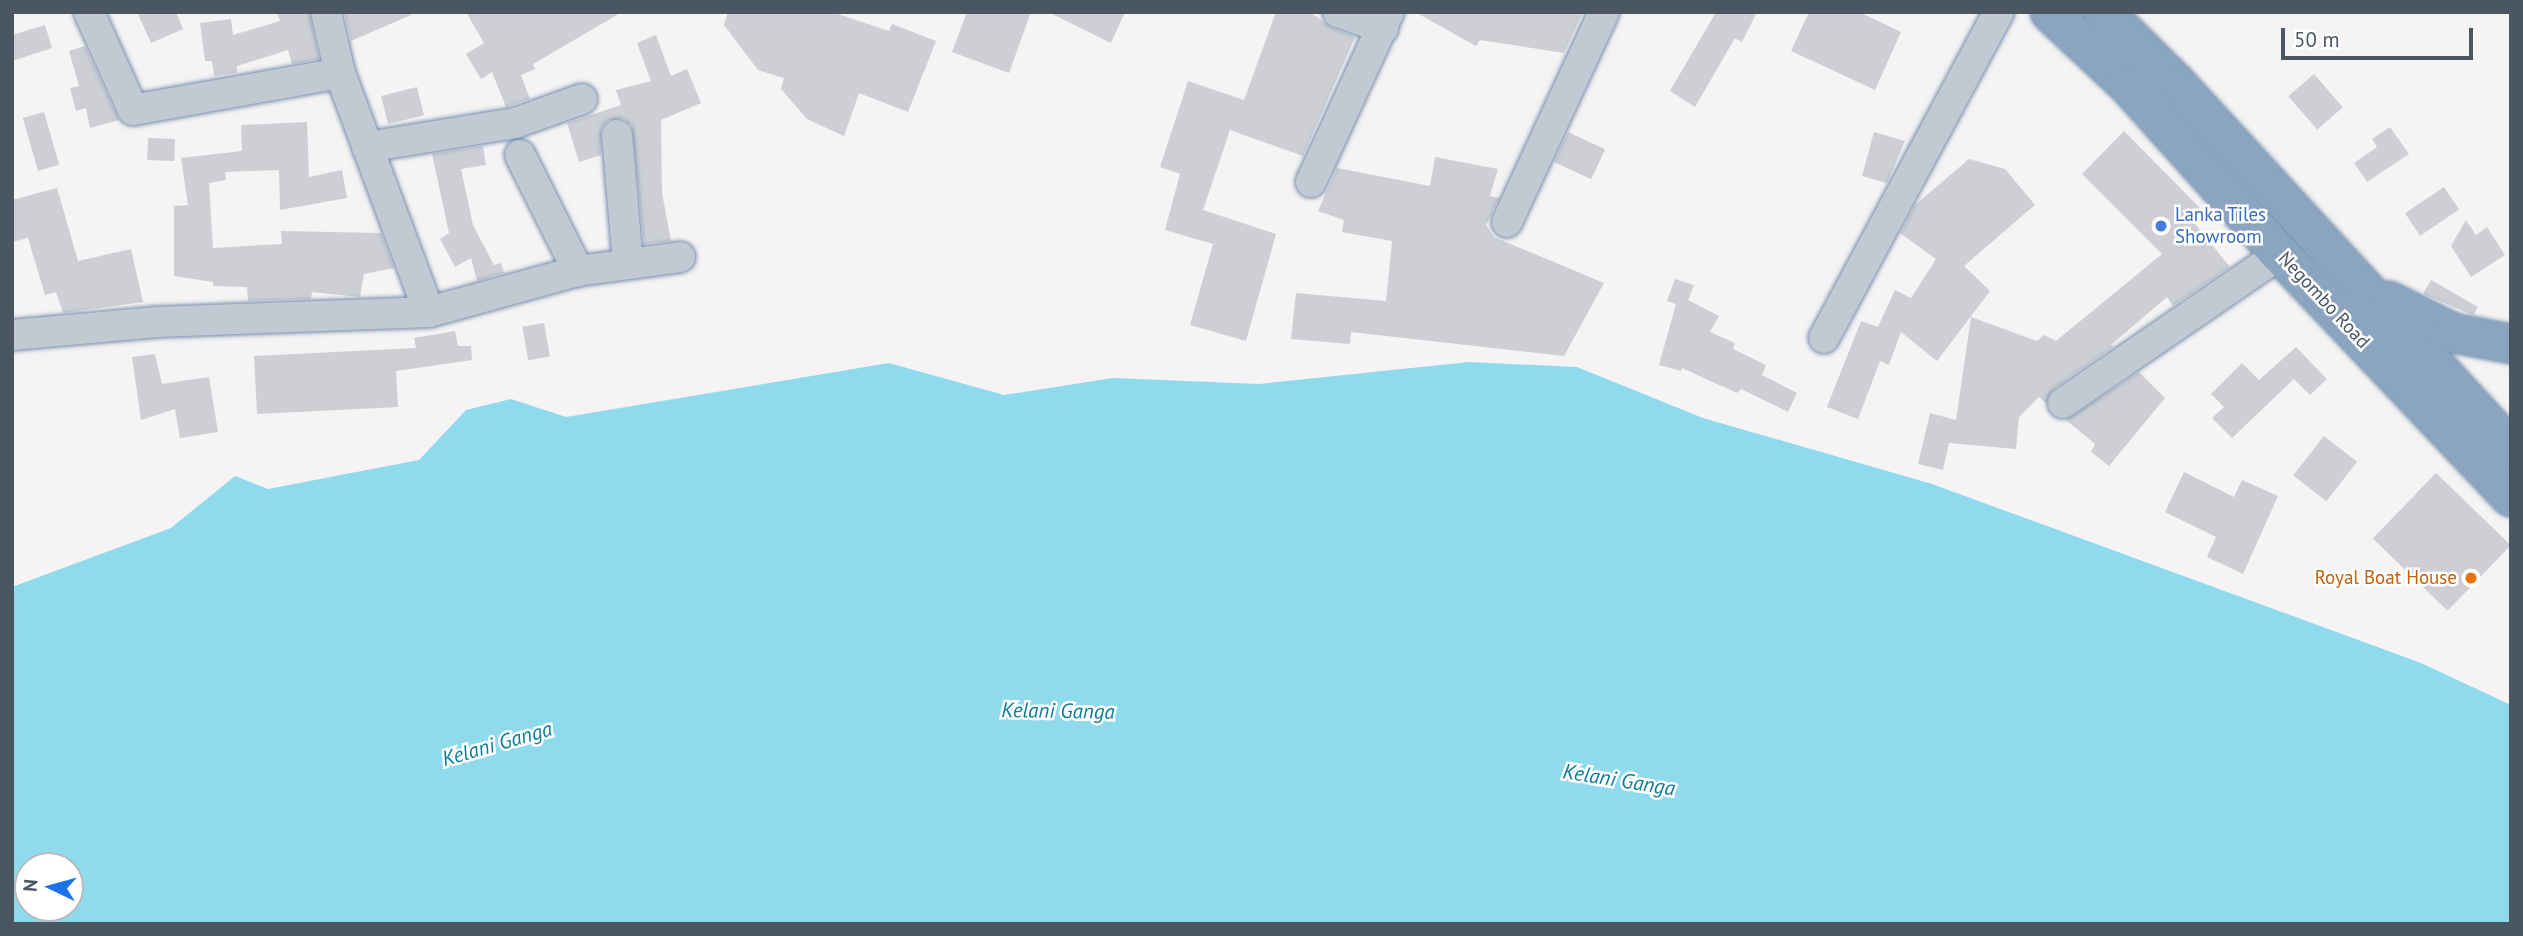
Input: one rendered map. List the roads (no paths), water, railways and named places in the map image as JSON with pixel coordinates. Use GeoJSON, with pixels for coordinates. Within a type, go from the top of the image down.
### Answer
{"type":"FeatureCollection","features":[{"type":"Feature","properties":{"kind":"highway","name":"Negombo Road"},"geometry":{"type":"LineString","coordinates":[[2050,12],[2129,86],[2280,254],[2497,440]]}},
{"type":"Feature","properties":{"kind":"highway","name":"Negombo Road"},"geometry":{"type":"LineString","coordinates":[[2104,12],[2176,83],[2497,440],[2511,497]]}},
{"type":"Feature","properties":{"kind":"highway"},"geometry":{"type":"LineString","coordinates":[[2332,257],[2376,292],[2430,325],[2511,344]]}},
{"type":"Feature","properties":{"kind":"street"},"geometry":{"type":"LineString","coordinates":[[89,12],[133,110],[340,73]]}},
{"type":"Feature","properties":{"kind":"street"},"geometry":{"type":"LineString","coordinates":[[326,12],[340,73],[429,312]]}},
{"type":"Feature","properties":{"kind":"street"},"geometry":{"type":"LineString","coordinates":[[1311,182],[1386,20],[1338,12]]}},
{"type":"Feature","properties":{"kind":"street"},"geometry":{"type":"LineString","coordinates":[[1507,222],[1604,12]]}},
{"type":"Feature","properties":{"kind":"street"},"geometry":{"type":"LineString","coordinates":[[1824,338],[1999,12]]}},
{"type":"Feature","properties":{"kind":"street"},"geometry":{"type":"LineString","coordinates":[[367,147],[515,122],[582,99]]}},
{"type":"Feature","properties":{"kind":"street"},"geometry":{"type":"LineString","coordinates":[[617,135],[628,264]]}},
{"type":"Feature","properties":{"kind":"street"},"geometry":{"type":"LineString","coordinates":[[520,155],[578,271]]}},
{"type":"Feature","properties":{"kind":"street"},"geometry":{"type":"LineString","coordinates":[[2063,403],[2280,254]]}},
{"type":"Feature","properties":{"kind":"street"},"geometry":{"type":"LineString","coordinates":[[12,335],[157,322],[429,312],[578,271],[680,257]]}},
{"type":"Feature","properties":{"kind":"water","name":"Kelani Ganga"},"geometry":{"type":"Polygon","coordinates":[[[1469,362],[1577,367],[1703,418],[1932,484],[2421,663],[2511,705],[2511,924],[12,924],[12,587],[171,528],[235,476],[268,489],[419,460],[466,410],[511,399],[566,417],[889,363],[1004,395],[1113,378],[1259,384],[1469,362]]]}},
{"type":"Feature","properties":{"kind":"place","name":"Lanka Tiles Showroom"},"geometry":{"type":"Point","coordinates":[2161,226]}},
{"type":"Feature","properties":{"kind":"place","name":"Royal Boat House"},"geometry":{"type":"Point","coordinates":[2471,578]}}]}
